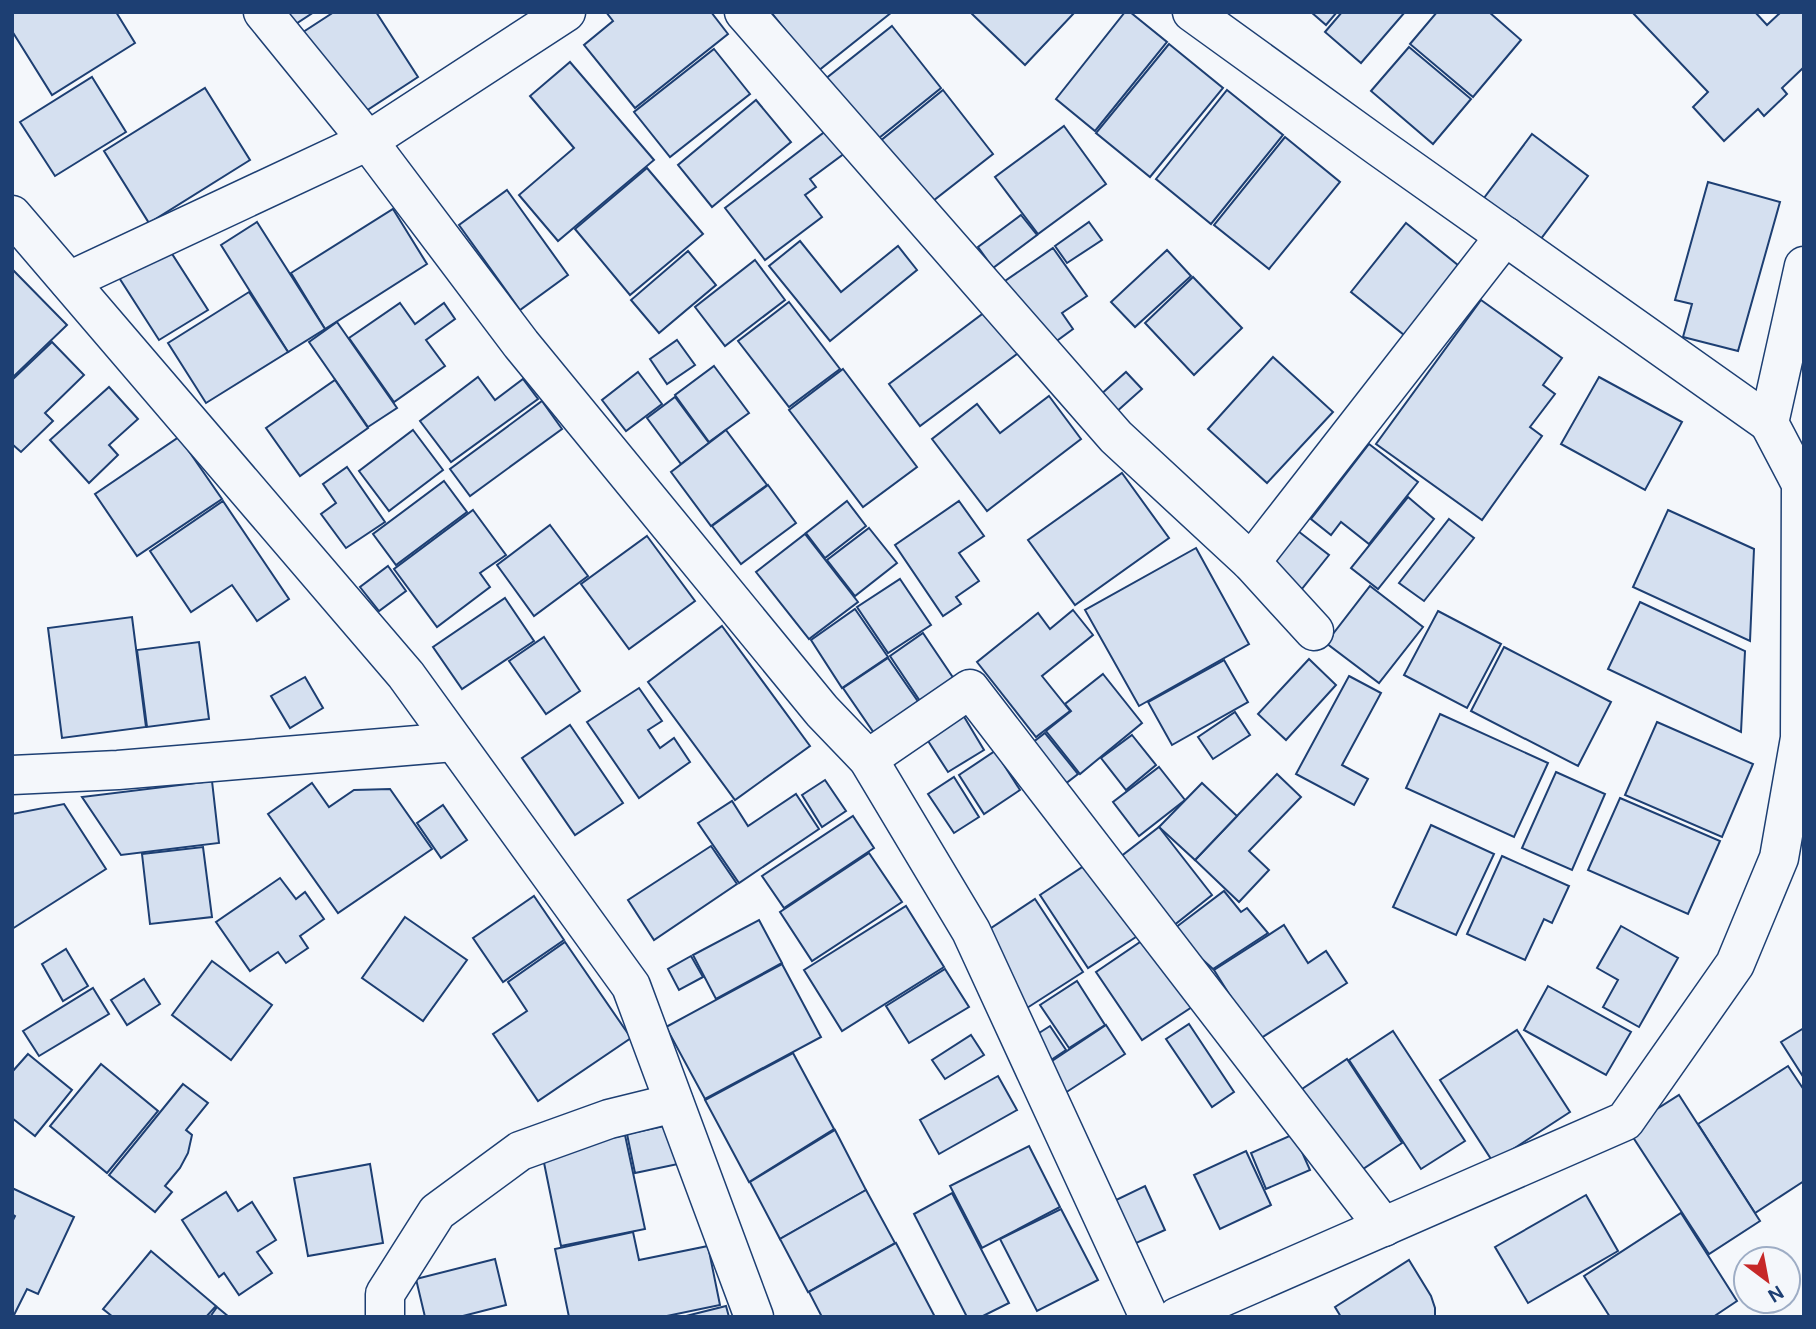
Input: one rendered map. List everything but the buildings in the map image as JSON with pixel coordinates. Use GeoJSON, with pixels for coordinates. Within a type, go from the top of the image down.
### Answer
{"type":"FeatureCollection","features":[{"type":"Feature","properties":{"kind":"street"},"geometry":{"type":"LineString","coordinates":[[263,12],[368,141],[521,344],[822,711],[868,759],[971,931],[1149,1317]]}},
{"type":"Feature","properties":{"kind":"street"},"geometry":{"type":"LineString","coordinates":[[69,281],[368,141],[566,12]]}},
{"type":"Feature","properties":{"kind":"street"},"geometry":{"type":"LineString","coordinates":[[744,12],[1115,437],[1251,562],[1314,631]]}},
{"type":"Feature","properties":{"kind":"street"},"geometry":{"type":"LineString","coordinates":[[1177,1317],[1625,1121],[1735,964],[1779,858],[1800,738],[1801,484],[1769,423],[1192,12]]}},
{"type":"Feature","properties":{"kind":"street"},"geometry":{"type":"LineString","coordinates":[[12,215],[406,675],[631,986],[754,1317]]}},
{"type":"Feature","properties":{"kind":"street"},"geometry":{"type":"LineString","coordinates":[[1251,562],[1505,236]]}},
{"type":"Feature","properties":{"kind":"street"},"geometry":{"type":"LineString","coordinates":[[1769,423],[1804,266]]}},
{"type":"Feature","properties":{"kind":"street"},"geometry":{"type":"LineString","coordinates":[[868,759],[970,689],[1384,1227]]}},
{"type":"Feature","properties":{"kind":"street"},"geometry":{"type":"LineString","coordinates":[[12,775],[118,770],[454,742]]}},
{"type":"Feature","properties":{"kind":"street"},"geometry":{"type":"LineString","coordinates":[[385,1317],[385,1294],[437,1212],[520,1151],[609,1119],[674,1102]]}}]}
